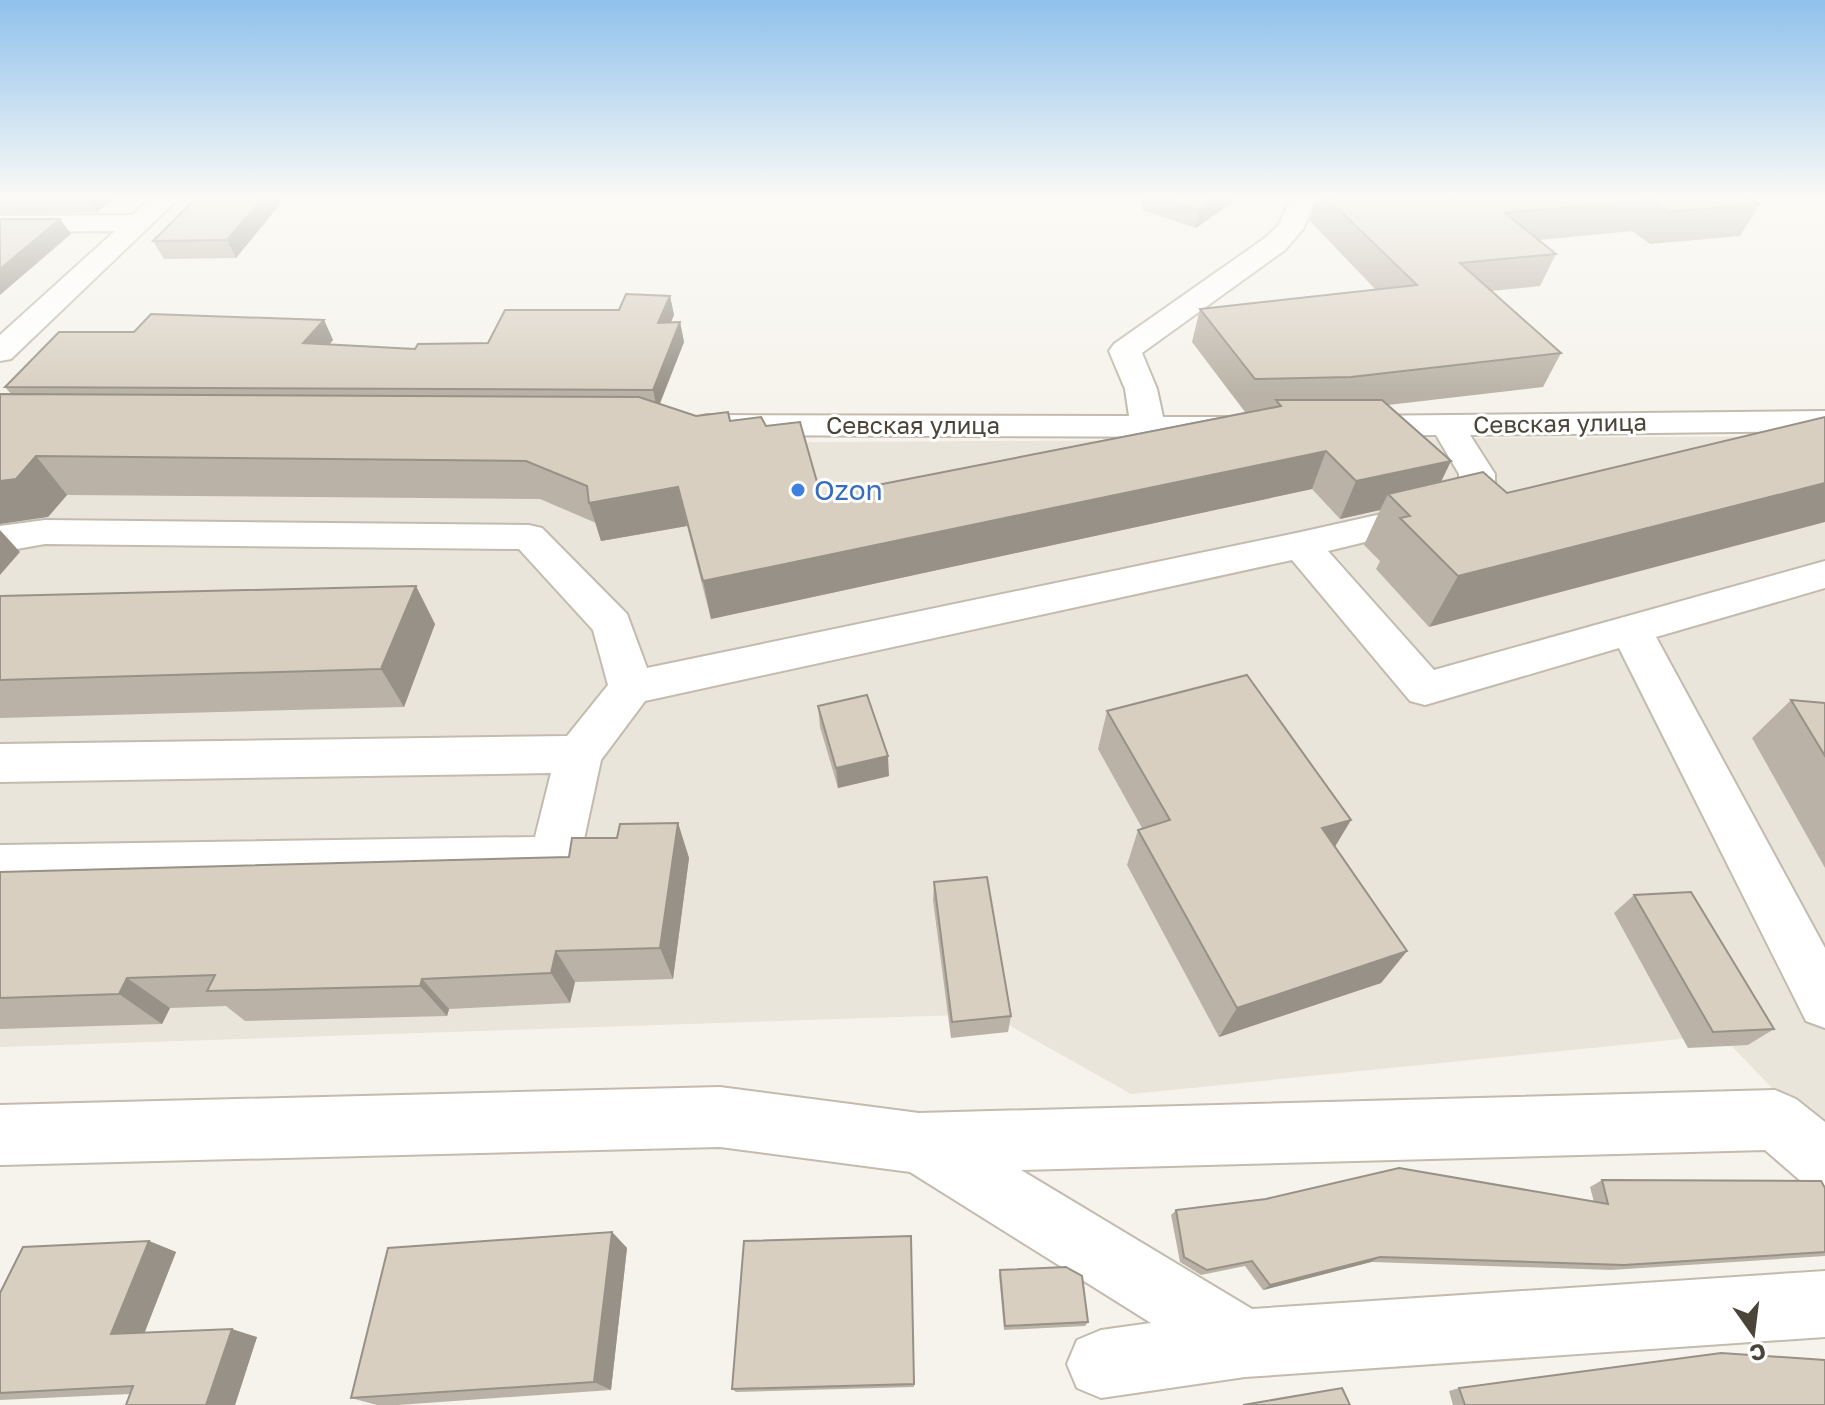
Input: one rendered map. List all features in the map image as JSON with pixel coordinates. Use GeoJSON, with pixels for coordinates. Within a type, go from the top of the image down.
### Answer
{"type":"FeatureCollection","features":[{"type":"Feature","properties":{"kind":"street"},"geometry":{"type":"LineString","coordinates":[[0,352],[94,264]]}},
{"type":"Feature","properties":{"kind":"street"},"geometry":{"type":"LineString","coordinates":[[1148,426],[1141,389],[1125,351],[1248,264]]}},
{"type":"Feature","properties":{"kind":"street","name":"Севская улица"},"geometry":{"type":"LineString","coordinates":[[1323,426],[1825,421]]}},
{"type":"Feature","properties":{"kind":"street","name":"Севская улица"},"geometry":{"type":"LineString","coordinates":[[669,425],[1263,427]]}},
{"type":"Feature","properties":{"kind":"street"},"geometry":{"type":"LineString","coordinates":[[0,867],[555,858],[579,754],[631,688],[1301,545],[1446,511],[1477,491],[1477,474],[1447,425]]}},
{"type":"Feature","properties":{"kind":"street"},"geometry":{"type":"LineString","coordinates":[[0,539],[45,532],[529,537],[612,624],[631,688]]}},
{"type":"Feature","properties":{"kind":"street"},"geometry":{"type":"LineString","coordinates":[[1301,545],[1425,689],[1825,574]]}},
{"type":"Feature","properties":{"kind":"street"},"geometry":{"type":"LineString","coordinates":[[1631,630],[1825,1002]]}},
{"type":"Feature","properties":{"kind":"street"},"geometry":{"type":"LineString","coordinates":[[0,763],[579,754]]}},
{"type":"Feature","properties":{"kind":"street"},"geometry":{"type":"LineString","coordinates":[[0,1135],[720,1117],[919,1143],[1775,1120],[1825,1161]]}},
{"type":"Feature","properties":{"kind":"street"},"geometry":{"type":"LineString","coordinates":[[919,1143],[1245,1343]]}},
{"type":"Feature","properties":{"kind":"street"},"geometry":{"type":"LineString","coordinates":[[1101,1364],[1245,1343],[1825,1304]]}},
{"type":"Feature","properties":{"kind":"shaded area"},"geometry":{"type":"Polygon","coordinates":[[[1825,436],[1825,1143],[1721,1035],[1131,1094],[989,1014],[0,1047],[0,447],[1825,436]]]}},
{"type":"Feature","properties":{"kind":"building"},"geometry":{"type":"Polygon","coordinates":[[[1395,264],[1461,264],[1561,353],[1351,377],[1255,379],[1200,309],[1417,285],[1395,264]]]}},
{"type":"Feature","properties":{"kind":"building"},"geometry":{"type":"Polygon","coordinates":[[[626,294],[670,296],[658,323],[680,322],[653,390],[5,387],[59,332],[134,332],[151,314],[324,320],[303,343],[415,349],[418,344],[488,343],[505,310],[619,310],[626,294]]]}},
{"type":"Feature","properties":{"kind":"building"},"geometry":{"type":"Polygon","coordinates":[[[0,394],[639,397],[696,416],[728,412],[730,421],[761,417],[766,426],[800,422],[821,496],[1281,406],[1276,400],[1382,400],[1451,461],[1356,481],[1326,451],[703,581],[678,487],[589,503],[587,486],[526,461],[36,456],[16,479],[0,481],[0,394]]]}},
{"type":"Feature","properties":{"kind":"building"},"geometry":{"type":"Polygon","coordinates":[[[1825,417],[1825,483],[1458,576],[1400,518],[1410,516],[1388,494],[1483,472],[1507,493],[1825,417]]]}},
{"type":"Feature","properties":{"kind":"building"},"geometry":{"type":"Polygon","coordinates":[[[416,586],[381,669],[0,680],[0,596],[416,586]]]}},
{"type":"Feature","properties":{"kind":"building"},"geometry":{"type":"Polygon","coordinates":[[[1247,675],[1351,820],[1322,828],[1407,951],[1237,1008],[1138,830],[1170,820],[1107,711],[1247,675]]]}},
{"type":"Feature","properties":{"kind":"building"},"geometry":{"type":"Polygon","coordinates":[[[867,695],[888,756],[836,768],[818,706],[867,695]]]}},
{"type":"Feature","properties":{"kind":"building"},"geometry":{"type":"Polygon","coordinates":[[[1791,700],[1825,703],[1825,756],[1791,700]]]}},
{"type":"Feature","properties":{"kind":"building"},"geometry":{"type":"Polygon","coordinates":[[[678,823],[660,948],[556,951],[551,973],[422,979],[420,986],[207,991],[215,975],[127,978],[119,994],[0,998],[0,872],[569,857],[572,838],[617,838],[620,824],[678,823]]]}},
{"type":"Feature","properties":{"kind":"building"},"geometry":{"type":"Polygon","coordinates":[[[987,877],[1011,1016],[952,1022],[934,882],[987,877]]]}},
{"type":"Feature","properties":{"kind":"building"},"geometry":{"type":"Polygon","coordinates":[[[1691,892],[1774,1029],[1713,1032],[1634,895],[1691,892]]]}},
{"type":"Feature","properties":{"kind":"building"},"geometry":{"type":"Polygon","coordinates":[[[1399,1168],[1608,1204],[1602,1180],[1821,1181],[1825,1188],[1825,1252],[1624,1265],[1380,1257],[1270,1285],[1252,1261],[1207,1270],[1184,1257],[1176,1210],[1266,1199],[1399,1168]]]}},
{"type":"Feature","properties":{"kind":"building"},"geometry":{"type":"Polygon","coordinates":[[[612,1232],[594,1382],[351,1398],[388,1248],[612,1232]]]}},
{"type":"Feature","properties":{"kind":"building"},"geometry":{"type":"Polygon","coordinates":[[[911,1236],[914,1384],[732,1389],[744,1241],[911,1236]]]}},
{"type":"Feature","properties":{"kind":"building"},"geometry":{"type":"Polygon","coordinates":[[[149,1241],[111,1334],[232,1329],[206,1405],[126,1405],[133,1386],[0,1393],[0,1293],[23,1247],[149,1241]]]}},
{"type":"Feature","properties":{"kind":"building"},"geometry":{"type":"Polygon","coordinates":[[[1066,1267],[1082,1276],[1088,1322],[1005,1326],[1000,1270],[1066,1267]]]}},
{"type":"Feature","properties":{"kind":"building"},"geometry":{"type":"Polygon","coordinates":[[[1721,1353],[1825,1360],[1825,1405],[1465,1405],[1459,1388],[1721,1353]]]}},
{"type":"Feature","properties":{"kind":"building"},"geometry":{"type":"Polygon","coordinates":[[[1342,1388],[1350,1405],[1243,1405],[1342,1388]]]}},
{"type":"Feature","properties":{"kind":"place","name":"Ozon"},"geometry":{"type":"Point","coordinates":[798,490]}}]}
